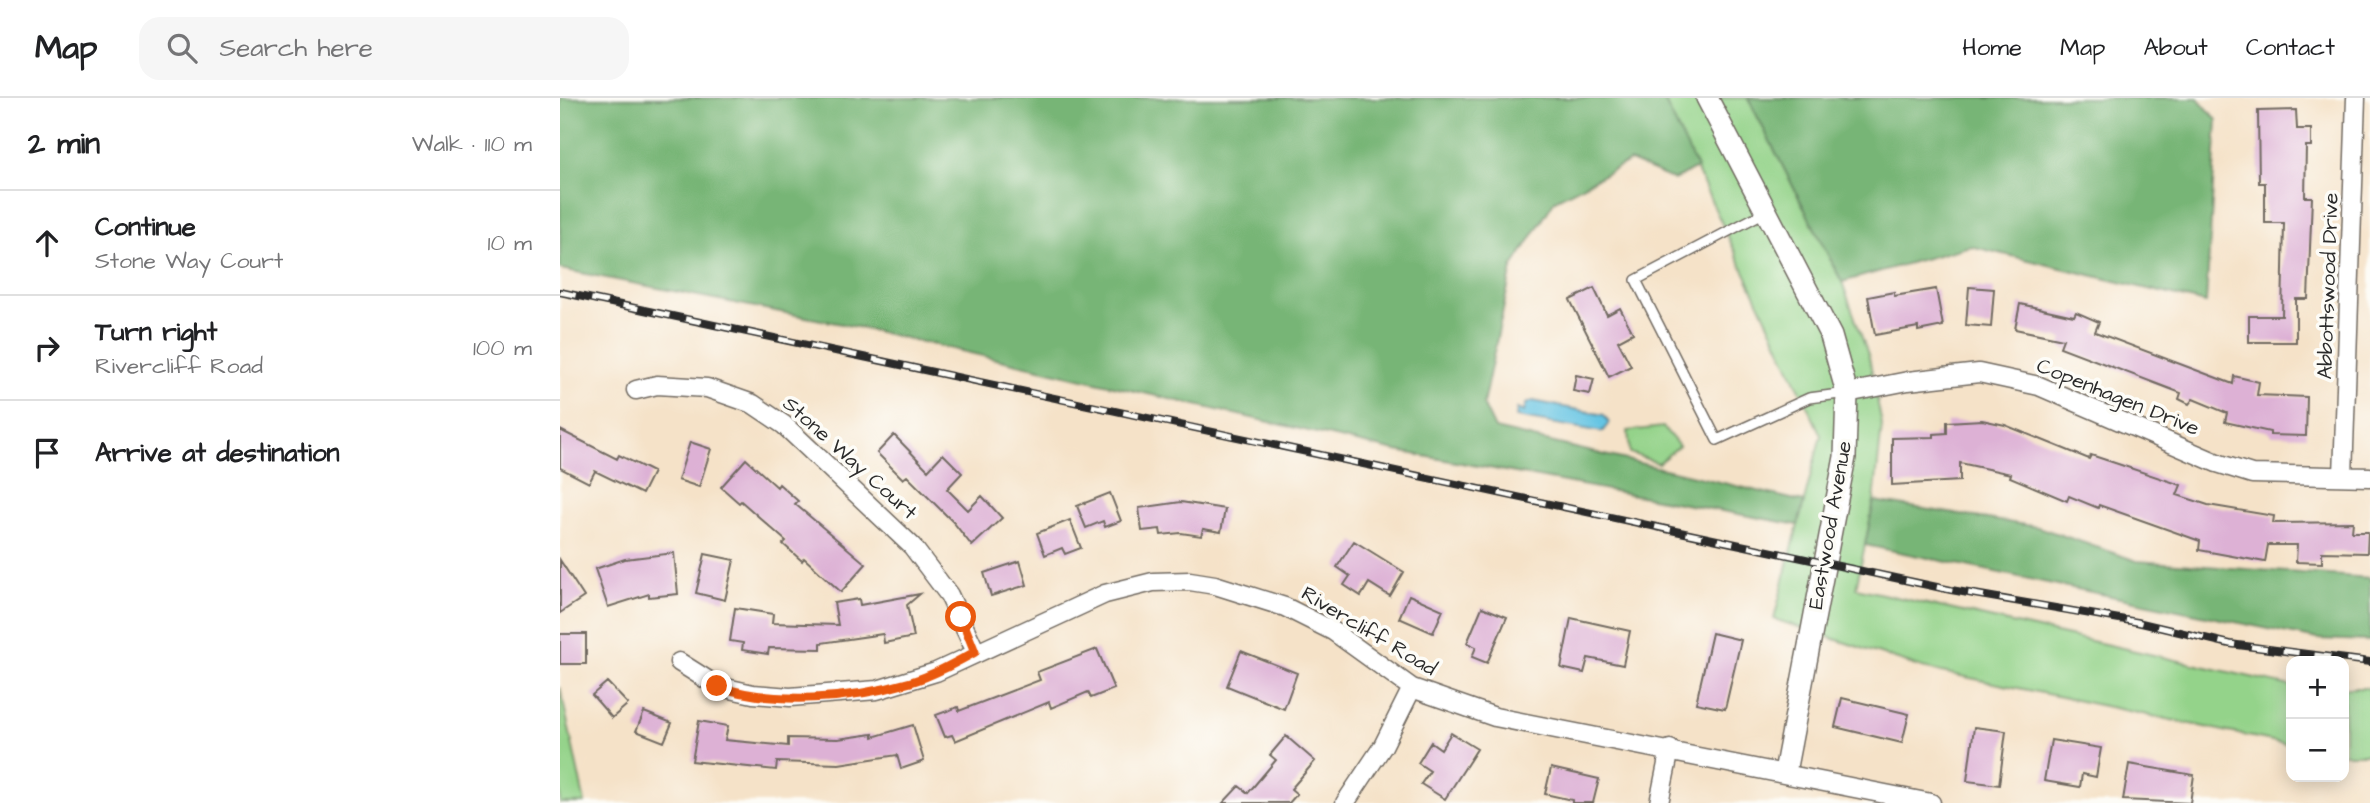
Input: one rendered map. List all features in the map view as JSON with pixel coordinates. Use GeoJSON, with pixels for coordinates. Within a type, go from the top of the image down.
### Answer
{"type":"FeatureCollection","features":[{"type":"Feature","properties":{"kind":"street","name":"Eastwood Avenue"},"geometry":{"type":"LineString","coordinates":[[1707,98],[1830,336],[1847,393],[1845,457],[1785,772]]}},
{"type":"Feature","properties":{"kind":"street","name":"Abbottswood Drive"},"geometry":{"type":"LineString","coordinates":[[2343,476],[2356,98]]}},
{"type":"Feature","properties":{"kind":"street","name":"Copenhagen Drive"},"geometry":{"type":"LineString","coordinates":[[1847,393],[1979,373],[2039,386],[2217,463],[2252,474],[2370,477]]}},
{"type":"Feature","properties":{"kind":"street","name":"Stone Way Court"},"geometry":{"type":"LineString","coordinates":[[636,390],[657,385],[707,388],[753,404],[784,425],[912,545],[949,595],[975,652]]}},
{"type":"Feature","properties":{"kind":"street","name":"Rivercliff Road"},"geometry":{"type":"LineString","coordinates":[[680,662],[729,690],[790,696],[840,695],[913,681],[1105,594],[1153,582],[1190,581],[1215,585],[1285,607],[1333,631],[1412,688],[1495,718],[1670,749],[1931,803]]}},
{"type":"Feature","properties":{"kind":"street"},"geometry":{"type":"LineString","coordinates":[[1345,803],[1383,746],[1412,688]]}},
{"type":"Feature","properties":{"kind":"street"},"geometry":{"type":"LineString","coordinates":[[1659,803],[1670,749]]}},
{"type":"Feature","properties":{"kind":"lane"},"geometry":{"type":"LineString","coordinates":[[1766,211],[1636,280],[1717,440],[1809,398],[1847,393]]}},
{"type":"Feature","properties":{"kind":"green space"},"geometry":{"type":"Polygon","coordinates":[[[560,98],[1663,98],[1697,168],[1674,180],[1630,161],[1555,200],[1512,268],[1483,404],[1495,429],[1804,502],[1798,525],[1391,450],[857,327],[560,269],[560,98]]]}},
{"type":"Feature","properties":{"kind":"green space"},"geometry":{"type":"Polygon","coordinates":[[[1663,98],[1748,98],[1842,282],[1869,357],[1882,425],[1874,501],[1856,588],[2286,685],[2286,744],[1922,668],[1774,619],[1821,435],[1663,98]]]}},
{"type":"Feature","properties":{"kind":"green space"},"geometry":{"type":"Polygon","coordinates":[[[1748,98],[2198,98],[2217,120],[2206,303],[1970,246],[1842,282],[1748,98]]]}},
{"type":"Feature","properties":{"kind":"green space"},"geometry":{"type":"Polygon","coordinates":[[[1663,427],[1679,446],[1658,463],[1630,453],[1628,431],[1663,427]]]}},
{"type":"Feature","properties":{"kind":"green space"},"geometry":{"type":"Polygon","coordinates":[[[1874,501],[2038,527],[2137,561],[2370,578],[2370,641],[2317,639],[1865,545],[1874,501]]]}},
{"type":"Feature","properties":{"kind":"green space"},"geometry":{"type":"Polygon","coordinates":[[[560,687],[585,803],[560,803],[560,687]]]}},
{"type":"Feature","properties":{"kind":"green space"},"geometry":{"type":"Polygon","coordinates":[[[2349,688],[2370,688],[2370,754],[2349,754],[2349,688]]]}},
{"type":"Feature","properties":{"kind":"water"},"geometry":{"type":"Polygon","coordinates":[[[1533,401],[1604,415],[1609,423],[1602,432],[1516,417],[1517,409],[1524,412],[1526,404],[1533,401]]]}},
{"type":"Feature","properties":{"kind":"building"},"geometry":{"type":"Polygon","coordinates":[[[2296,110],[2297,129],[2311,129],[2311,146],[2306,146],[2305,197],[2312,197],[2308,299],[2296,299],[2296,342],[2249,342],[2249,316],[2282,316],[2284,223],[2265,223],[2265,183],[2259,183],[2258,111],[2296,110]]]}},
{"type":"Feature","properties":{"kind":"building"},"geometry":{"type":"Polygon","coordinates":[[[1969,287],[1994,289],[1991,327],[1966,325],[1969,287]]]}},
{"type":"Feature","properties":{"kind":"building"},"geometry":{"type":"Polygon","coordinates":[[[1594,288],[1607,315],[1620,308],[1633,333],[1618,341],[1631,366],[1609,377],[1570,300],[1594,288]]]}},
{"type":"Feature","properties":{"kind":"building"},"geometry":{"type":"Polygon","coordinates":[[[1936,289],[1943,326],[1918,331],[1918,327],[1875,335],[1868,297],[1936,289]]]}},
{"type":"Feature","properties":{"kind":"building"},"geometry":{"type":"Polygon","coordinates":[[[2020,304],[2074,316],[2076,312],[2099,322],[2095,332],[2233,384],[2234,376],[2259,382],[2257,395],[2307,397],[2306,436],[2270,435],[2270,432],[2225,422],[2227,413],[2193,399],[2189,404],[2179,399],[2181,393],[2060,347],[2063,339],[2015,329],[2020,304]]]}},
{"type":"Feature","properties":{"kind":"building"},"geometry":{"type":"Polygon","coordinates":[[[1576,375],[1594,379],[1590,394],[1573,391],[1576,375]]]}},
{"type":"Feature","properties":{"kind":"building"},"geometry":{"type":"Polygon","coordinates":[[[1982,420],[2005,425],[2089,459],[2091,455],[2181,485],[2177,495],[2208,505],[2274,516],[2273,523],[2353,522],[2352,532],[2368,532],[2367,553],[2322,552],[2322,563],[2296,562],[2297,545],[2268,545],[2265,562],[2199,550],[2200,541],[2099,505],[2098,508],[2069,496],[2067,501],[2010,477],[2011,474],[1960,463],[1960,481],[1892,485],[1892,438],[1934,437],[1934,434],[1947,433],[1947,422],[1982,420]]]}},
{"type":"Feature","properties":{"kind":"building"},"geometry":{"type":"Polygon","coordinates":[[[560,430],[617,459],[619,455],[653,472],[642,494],[595,471],[589,483],[560,468],[560,430]]]}},
{"type":"Feature","properties":{"kind":"building"},"geometry":{"type":"Polygon","coordinates":[[[894,435],[928,470],[943,454],[962,473],[947,489],[968,510],[982,496],[1002,518],[972,546],[954,523],[907,476],[903,479],[877,453],[894,435]]]}},
{"type":"Feature","properties":{"kind":"building"},"geometry":{"type":"Polygon","coordinates":[[[690,442],[711,449],[699,487],[678,480],[690,442]]]}},
{"type":"Feature","properties":{"kind":"building"},"geometry":{"type":"Polygon","coordinates":[[[746,459],[777,487],[779,484],[798,501],[795,504],[866,564],[841,592],[804,558],[802,561],[783,544],[786,541],[741,501],[739,503],[721,487],[746,459]]]}},
{"type":"Feature","properties":{"kind":"building"},"geometry":{"type":"Polygon","coordinates":[[[1110,493],[1121,521],[1105,527],[1103,521],[1086,528],[1077,506],[1110,493]]]}},
{"type":"Feature","properties":{"kind":"building"},"geometry":{"type":"Polygon","coordinates":[[[1181,502],[1225,509],[1221,532],[1203,529],[1201,536],[1181,533],[1161,535],[1160,529],[1142,531],[1139,508],[1181,502]]]}},
{"type":"Feature","properties":{"kind":"building"},"geometry":{"type":"Polygon","coordinates":[[[1070,520],[1081,548],[1065,554],[1062,548],[1045,555],[1037,533],[1070,520]]]}},
{"type":"Feature","properties":{"kind":"building"},"geometry":{"type":"Polygon","coordinates":[[[1354,541],[1404,572],[1390,596],[1369,583],[1361,596],[1344,585],[1350,576],[1337,567],[1354,541]]]}},
{"type":"Feature","properties":{"kind":"building"},"geometry":{"type":"Polygon","coordinates":[[[674,553],[678,594],[649,597],[649,594],[608,607],[595,569],[625,559],[674,553]]]}},
{"type":"Feature","properties":{"kind":"building"},"geometry":{"type":"Polygon","coordinates":[[[705,554],[734,560],[725,600],[696,593],[705,554]]]}},
{"type":"Feature","properties":{"kind":"building"},"geometry":{"type":"Polygon","coordinates":[[[560,560],[584,597],[560,613],[560,560]]]}},
{"type":"Feature","properties":{"kind":"building"},"geometry":{"type":"Polygon","coordinates":[[[1020,561],[1027,585],[991,596],[984,573],[1020,561]]]}},
{"type":"Feature","properties":{"kind":"building"},"geometry":{"type":"Polygon","coordinates":[[[920,594],[907,605],[914,637],[884,643],[883,634],[821,643],[821,649],[769,648],[768,654],[742,650],[743,643],[730,641],[735,608],[773,614],[772,623],[838,625],[834,603],[859,599],[860,605],[920,594]]]}},
{"type":"Feature","properties":{"kind":"building"},"geometry":{"type":"Polygon","coordinates":[[[1409,595],[1443,610],[1433,633],[1399,618],[1409,595]]]}},
{"type":"Feature","properties":{"kind":"building"},"geometry":{"type":"Polygon","coordinates":[[[1482,607],[1507,617],[1487,663],[1472,657],[1476,647],[1467,643],[1482,607]]]}},
{"type":"Feature","properties":{"kind":"building"},"geometry":{"type":"Polygon","coordinates":[[[1571,618],[1630,631],[1623,665],[1588,658],[1584,673],[1561,668],[1571,618]]]}},
{"type":"Feature","properties":{"kind":"building"},"geometry":{"type":"Polygon","coordinates":[[[1712,633],[1741,640],[1725,709],[1696,703],[1712,633]]]}},
{"type":"Feature","properties":{"kind":"building"},"geometry":{"type":"Polygon","coordinates":[[[560,634],[586,634],[586,664],[560,664],[560,634]]]}},
{"type":"Feature","properties":{"kind":"building"},"geometry":{"type":"Polygon","coordinates":[[[1097,649],[1114,689],[1091,698],[1088,692],[1051,708],[1049,702],[955,741],[952,735],[945,737],[936,715],[958,707],[959,711],[1040,680],[1037,672],[1097,649]]]}},
{"type":"Feature","properties":{"kind":"building"},"geometry":{"type":"Polygon","coordinates":[[[1241,651],[1297,673],[1284,709],[1227,686],[1241,651]]]}},
{"type":"Feature","properties":{"kind":"building"},"geometry":{"type":"Polygon","coordinates":[[[607,682],[628,704],[612,718],[592,695],[607,682]]]}},
{"type":"Feature","properties":{"kind":"building"},"geometry":{"type":"Polygon","coordinates":[[[1842,698],[1909,714],[1902,743],[1835,727],[1842,698]]]}},
{"type":"Feature","properties":{"kind":"building"},"geometry":{"type":"Polygon","coordinates":[[[644,712],[672,723],[664,742],[636,731],[644,712]]]}},
{"type":"Feature","properties":{"kind":"building"},"geometry":{"type":"Polygon","coordinates":[[[699,721],[728,726],[725,740],[788,746],[788,738],[838,739],[873,734],[873,737],[913,725],[924,761],[901,769],[897,755],[839,764],[777,762],[776,770],[692,761],[699,721]]]}},
{"type":"Feature","properties":{"kind":"building"},"geometry":{"type":"Polygon","coordinates":[[[1974,727],[2006,731],[1999,785],[1967,781],[1974,727]]]}},
{"type":"Feature","properties":{"kind":"building"},"geometry":{"type":"Polygon","coordinates":[[[1451,733],[1477,749],[1445,799],[1421,784],[1430,771],[1418,763],[1431,742],[1441,749],[1451,733]]]}},
{"type":"Feature","properties":{"kind":"building"},"geometry":{"type":"Polygon","coordinates":[[[1286,736],[1315,761],[1291,789],[1297,794],[1289,803],[1223,803],[1239,786],[1248,793],[1276,760],[1270,755],[1286,736]]]}},
{"type":"Feature","properties":{"kind":"building"},"geometry":{"type":"Polygon","coordinates":[[[2051,740],[2101,748],[2096,777],[2082,774],[2080,787],[2044,781],[2051,740]]]}},
{"type":"Feature","properties":{"kind":"building"},"geometry":{"type":"Polygon","coordinates":[[[2129,764],[2194,775],[2190,803],[2123,800],[2129,764]]]}},
{"type":"Feature","properties":{"kind":"building"},"geometry":{"type":"Polygon","coordinates":[[[1551,768],[1599,779],[1593,803],[1572,803],[1572,800],[1545,794],[1551,768]]]}},
{"type":"Feature","properties":{"kind":"railway"},"geometry":{"type":"LineString","coordinates":[[560,292],[1951,590],[2137,622],[2230,644],[2370,662]]}},
{"type":"Feature","properties":{"kind":"route"},"geometry":{"type":"LineString","coordinates":[[717,686],[753,694],[840,695],[913,681],[975,652],[961,617]]}}]}
